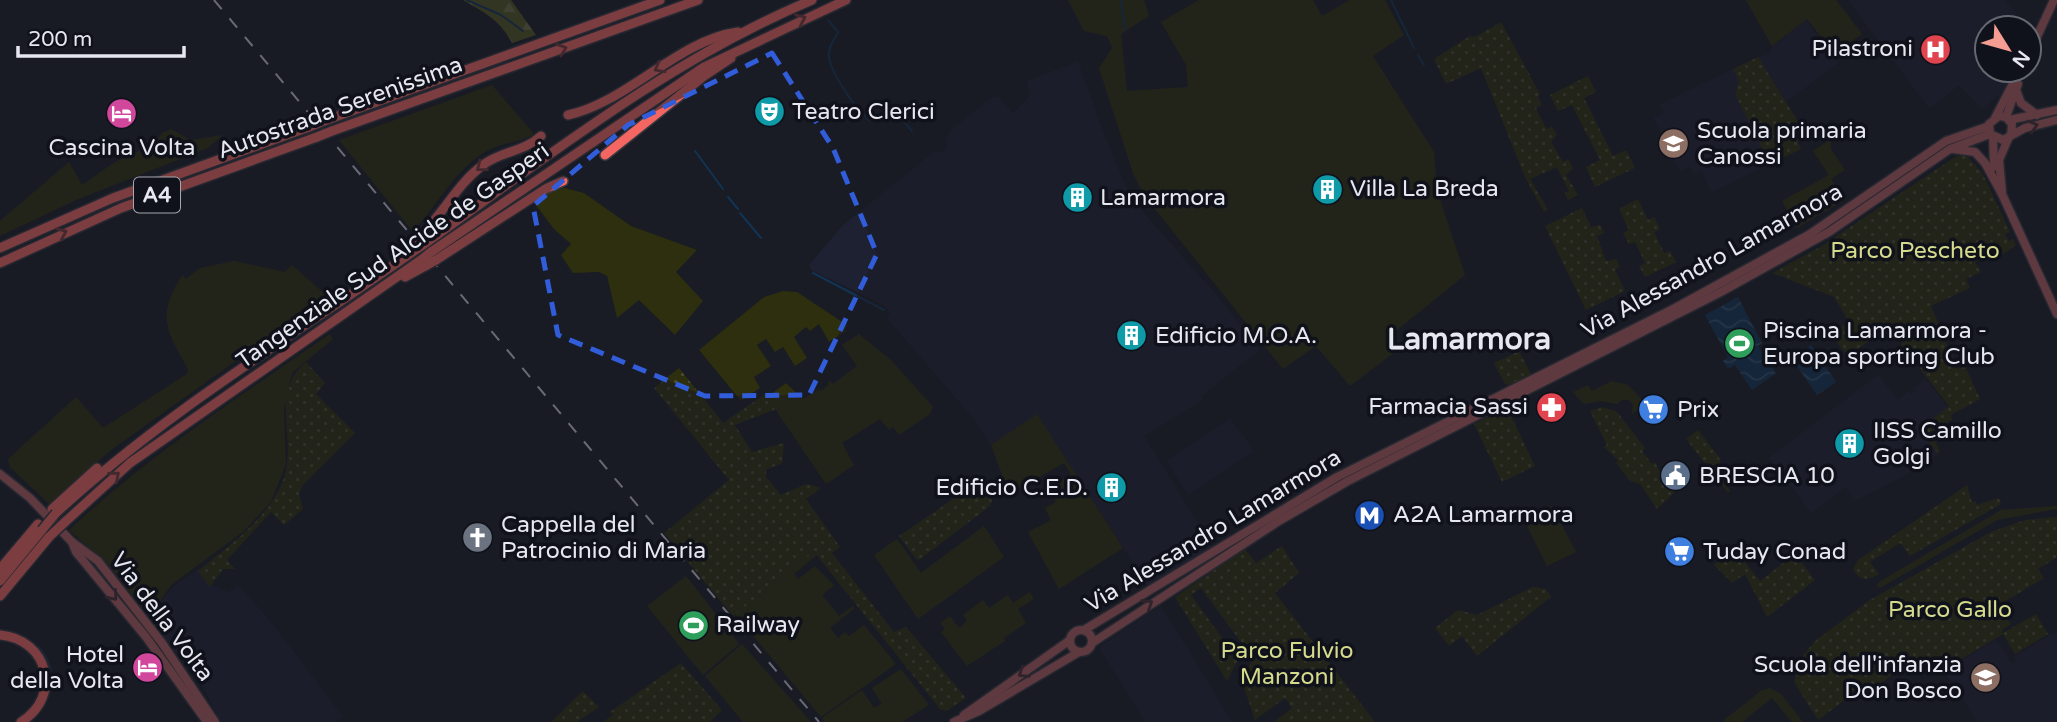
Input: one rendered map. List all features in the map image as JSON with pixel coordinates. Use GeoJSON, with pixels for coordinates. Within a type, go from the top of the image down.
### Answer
{"type":"FeatureCollection","features":[{"type":"Feature","properties":{"kind":"highway","name":"Autostrada Serenissima"},"geometry":{"type":"LineString","coordinates":[[0,248],[113,198],[660,0]]}},
{"type":"Feature","properties":{"kind":"highway","name":"Autostrada Serenissima"},"geometry":{"type":"LineString","coordinates":[[0,262],[121,208],[698,0]]}},
{"type":"Feature","properties":{"kind":"highway","name":"Tangenziale Sud Alcide de Gasperi"},"geometry":{"type":"LineString","coordinates":[[0,581],[54,511],[123,454],[391,266],[416,244],[531,170],[664,78],[743,31],[811,0]]}},
{"type":"Feature","properties":{"kind":"highway","name":"Tangenziale Sud Alcide de Gasperi"},"geometry":{"type":"LineString","coordinates":[[0,596],[49,537],[130,463],[375,292],[429,259],[610,129],[704,67],[846,0]]}},
{"type":"Feature","properties":{"kind":"highway"},"geometry":{"type":"LineString","coordinates":[[568,115],[603,104],[652,71],[723,34],[743,31]]}},
{"type":"Feature","properties":{"kind":"highway"},"geometry":{"type":"LineString","coordinates":[[605,155],[704,76],[756,41]]}},
{"type":"Feature","properties":{"kind":"highway"},"geometry":{"type":"LineString","coordinates":[[416,244],[474,172],[494,158],[531,145],[541,136]]}},
{"type":"Feature","properties":{"kind":"highway"},"geometry":{"type":"LineString","coordinates":[[429,259],[547,188],[564,181]]}},
{"type":"Feature","properties":{"kind":"highway"},"geometry":{"type":"LineString","coordinates":[[0,569],[40,527]]}},
{"type":"Feature","properties":{"kind":"highway"},"geometry":{"type":"LineString","coordinates":[[0,635],[26,642],[38,654],[45,669],[44,697],[37,709],[21,722]]}},
{"type":"Feature","properties":{"kind":"main road"},"geometry":{"type":"LineString","coordinates":[[2043,24],[2054,0]]}},
{"type":"Feature","properties":{"kind":"main road"},"geometry":{"type":"LineString","coordinates":[[1995,181],[1991,132],[1995,118],[2014,84]]}},
{"type":"Feature","properties":{"kind":"main road"},"geometry":{"type":"LineString","coordinates":[[2003,194],[1998,160],[2010,136],[2008,119],[2018,84]]}},
{"type":"Feature","properties":{"kind":"main road"},"geometry":{"type":"LineString","coordinates":[[2016,90],[2021,103],[2037,115]]}},
{"type":"Feature","properties":{"kind":"main road"},"geometry":{"type":"LineString","coordinates":[[1995,118],[2008,119],[2057,110]]}},
{"type":"Feature","properties":{"kind":"main road"},"geometry":{"type":"LineString","coordinates":[[1991,132],[2003,140],[2025,128],[2057,120]]}},
{"type":"Feature","properties":{"kind":"main road","name":"Via Alessandro Lamarmora"},"geometry":{"type":"LineString","coordinates":[[1092,643],[1303,506],[1523,390],[1738,283],[1829,232],[1950,149],[1991,132]]}},
{"type":"Feature","properties":{"kind":"main road","name":"Via Alessandro Lamarmora"},"geometry":{"type":"LineString","coordinates":[[1084,630],[1337,477],[1674,309],[1821,228],[1946,141],[1991,132]]}},
{"type":"Feature","properties":{"kind":"main road"},"geometry":{"type":"LineString","coordinates":[[1950,149],[1975,152],[1995,181],[2057,314]]}},
{"type":"Feature","properties":{"kind":"main road","name":"Via della Volta"},"geometry":{"type":"LineString","coordinates":[[0,474],[30,498],[72,542],[98,561],[127,595],[215,722]]}},
{"type":"Feature","properties":{"kind":"main road","name":"Via della Volta"},"geometry":{"type":"LineString","coordinates":[[72,542],[76,552],[146,637],[207,722]]}},
{"type":"Feature","properties":{"kind":"main road"},"geometry":{"type":"LineString","coordinates":[[1084,630],[1090,634],[1092,643],[1087,651],[1079,652],[1072,648],[1070,640],[1074,633],[1084,630]]}},
{"type":"Feature","properties":{"kind":"main road","name":"Via Alessandro Lamarmora"},"geometry":{"type":"LineString","coordinates":[[962,717],[974,705],[1070,640]]}},
{"type":"Feature","properties":{"kind":"main road","name":"Via Alessandro Lamarmora"},"geometry":{"type":"LineString","coordinates":[[954,722],[979,711],[1079,652]]}},
{"type":"Feature","properties":{"kind":"highlighted area"},"geometry":{"type":"Polygon","coordinates":[[[772,53],[833,148],[877,254],[809,395],[705,396],[558,335],[533,206],[628,125],[772,53]]]}},
{"type":"Feature","properties":{"kind":"shaded area","name":"Pilastroni"},"geometry":{"type":"Polygon","coordinates":[[[1848,0],[2005,0],[2016,14],[1973,14],[1973,84],[2007,84],[2005,89],[1983,109],[1959,85],[1929,108],[1848,0]]]}},
{"type":"Feature","properties":{"kind":"shaded area"},"geometry":{"type":"Polygon","coordinates":[[[1806,20],[1838,63],[1786,102],[1758,57],[1770,54],[1772,47],[1806,20]]]}},
{"type":"Feature","properties":{"kind":"shaded area"},"geometry":{"type":"Polygon","coordinates":[[[1078,62],[1106,140],[1132,200],[1218,297],[1259,350],[1201,396],[1202,400],[1144,436],[1212,546],[1209,551],[1149,587],[1037,415],[991,445],[976,421],[887,318],[890,313],[884,305],[811,270],[809,265],[843,225],[934,152],[942,152],[948,147],[946,139],[952,129],[990,99],[998,96],[1013,114],[1030,96],[1027,81],[1078,62]]]}},
{"type":"Feature","properties":{"kind":"shaded area"},"geometry":{"type":"Polygon","coordinates":[[[1733,69],[1740,81],[1735,94],[1770,164],[1712,192],[1702,171],[1694,174],[1690,166],[1680,171],[1654,118],[1664,113],[1661,104],[1733,69]]]}},
{"type":"Feature","properties":{"kind":"shaded area"},"geometry":{"type":"Polygon","coordinates":[[[1878,375],[1898,400],[1909,391],[1912,394],[1916,391],[1914,388],[1925,379],[1948,407],[1921,429],[1938,454],[1923,466],[1854,501],[1846,486],[1812,513],[1769,458],[1878,375]]]}},
{"type":"Feature","properties":{"kind":"shaded area"},"geometry":{"type":"Polygon","coordinates":[[[1230,419],[1254,451],[1188,495],[1167,461],[1230,419]]]}},
{"type":"Feature","properties":{"kind":"shaded area"},"geometry":{"type":"Polygon","coordinates":[[[200,568],[214,586],[229,593],[238,585],[270,621],[343,717],[336,722],[221,722],[203,687],[166,640],[159,624],[163,599],[173,587],[200,568]]]}},
{"type":"Feature","properties":{"kind":"shaded area"},"geometry":{"type":"Polygon","coordinates":[[[1161,606],[1232,722],[1146,722],[1100,649],[1103,644],[1161,606]]]}},
{"type":"Feature","properties":{"kind":"shaded area"},"geometry":{"type":"Polygon","coordinates":[[[2057,634],[2057,722],[1978,722],[1944,671],[1996,640],[2012,664],[2016,661],[2014,657],[2050,635],[2057,634]]]}},
{"type":"Feature","properties":{"kind":"green space"},"geometry":{"type":"Polygon","coordinates":[[[463,0],[511,0],[536,35],[512,43],[497,23],[463,0]]]}},
{"type":"Feature","properties":{"kind":"green space"},"geometry":{"type":"Polygon","coordinates":[[[1068,0],[1144,0],[1149,16],[1121,34],[1127,91],[1188,87],[1186,65],[1161,22],[1199,0],[1313,0],[1322,16],[1350,0],[1385,0],[1404,35],[1373,56],[1434,152],[1437,190],[1465,275],[1391,335],[1400,348],[1350,386],[1316,346],[1283,369],[1143,194],[1133,173],[1099,68],[1112,48],[1107,36],[1084,31],[1068,0]]]}},
{"type":"Feature","properties":{"kind":"green space"},"geometry":{"type":"Polygon","coordinates":[[[1746,0],[1836,0],[1862,34],[1834,53],[1807,19],[1772,46],[1746,0]]]}},
{"type":"Feature","properties":{"kind":"green space"},"geometry":{"type":"Polygon","coordinates":[[[1501,22],[1540,94],[1538,97],[1542,105],[1536,108],[1537,111],[1547,129],[1552,126],[1557,135],[1551,142],[1563,162],[1568,159],[1573,168],[1566,175],[1578,195],[1568,200],[1565,193],[1569,191],[1557,167],[1530,179],[1548,210],[1544,212],[1525,177],[1481,68],[1446,84],[1434,59],[1470,36],[1475,37],[1501,22]]]}},
{"type":"Feature","properties":{"kind":"green space"},"geometry":{"type":"Polygon","coordinates":[[[1758,57],[1807,136],[1797,141],[1801,149],[1770,164],[1735,94],[1739,81],[1733,69],[1758,57]]]}},
{"type":"Feature","properties":{"kind":"green space"},"geometry":{"type":"Polygon","coordinates":[[[1588,76],[1596,92],[1584,98],[1613,156],[1626,150],[1635,168],[1595,187],[1586,167],[1600,160],[1572,105],[1558,111],[1550,95],[1588,76]]]}},
{"type":"Feature","properties":{"kind":"green space"},"geometry":{"type":"Polygon","coordinates":[[[492,85],[534,134],[493,148],[470,163],[449,185],[413,232],[339,140],[492,85]]]}},
{"type":"Feature","properties":{"kind":"green space"},"geometry":{"type":"Polygon","coordinates":[[[171,129],[190,140],[223,135],[208,148],[76,200],[0,236],[0,221],[69,162],[82,185],[115,162],[154,144],[162,133],[171,129]]]}},
{"type":"Feature","properties":{"kind":"green space"},"geometry":{"type":"Polygon","coordinates":[[[1831,139],[1831,149],[1845,170],[1831,179],[1846,199],[1797,228],[1782,201],[1829,175],[1813,151],[1831,139]]]}},
{"type":"Feature","properties":{"kind":"green space","name":"Parco Pescheto"},"geometry":{"type":"Polygon","coordinates":[[[1958,155],[1967,156],[1982,172],[2010,232],[2005,234],[2009,241],[2013,239],[2016,245],[2002,255],[1996,253],[1975,262],[1981,272],[1966,279],[1970,288],[1931,306],[1941,329],[1942,341],[1945,340],[1958,369],[1965,366],[1980,399],[1951,415],[1952,420],[1930,432],[1940,451],[1938,454],[1920,429],[1949,406],[1901,344],[1906,340],[1893,323],[1875,337],[1873,334],[1868,338],[1869,341],[1847,356],[1830,333],[1849,322],[1834,297],[1772,273],[1820,247],[1958,155]]]}},
{"type":"Feature","properties":{"kind":"green space"},"geometry":{"type":"Polygon","coordinates":[[[565,188],[584,193],[631,226],[697,250],[676,272],[703,301],[675,335],[639,300],[617,318],[607,276],[599,272],[573,273],[561,255],[571,244],[554,229],[535,204],[553,190],[565,188]]]}},
{"type":"Feature","properties":{"kind":"green space"},"geometry":{"type":"Polygon","coordinates":[[[1638,199],[1648,220],[1654,217],[1660,229],[1654,232],[1664,253],[1670,251],[1676,262],[1645,277],[1639,266],[1645,263],[1635,242],[1629,244],[1623,233],[1629,230],[1619,209],[1638,199]]]}},
{"type":"Feature","properties":{"kind":"green space"},"geometry":{"type":"Polygon","coordinates":[[[1582,208],[1591,227],[1600,225],[1604,233],[1597,236],[1606,261],[1616,259],[1620,267],[1615,270],[1625,291],[1586,310],[1545,226],[1582,208]]]}},
{"type":"Feature","properties":{"kind":"green space"},"geometry":{"type":"Polygon","coordinates":[[[234,261],[285,272],[292,265],[327,296],[111,450],[49,504],[10,467],[8,459],[76,397],[103,428],[187,374],[188,369],[174,344],[167,323],[169,301],[183,275],[186,279],[200,268],[234,261]]]}},
{"type":"Feature","properties":{"kind":"green space"},"geometry":{"type":"Polygon","coordinates":[[[783,291],[797,292],[847,325],[845,332],[829,342],[819,324],[810,331],[806,327],[794,337],[807,358],[795,366],[783,347],[775,352],[766,339],[757,345],[771,366],[754,377],[760,388],[741,401],[699,350],[764,297],[783,291]]]}},
{"type":"Feature","properties":{"kind":"green space"},"geometry":{"type":"Polygon","coordinates":[[[330,334],[333,339],[292,373],[284,410],[286,464],[271,502],[244,531],[171,585],[162,598],[157,613],[158,628],[110,566],[69,530],[163,452],[330,334]]]}},
{"type":"Feature","properties":{"kind":"green space"},"geometry":{"type":"Polygon","coordinates":[[[859,334],[891,360],[933,407],[930,414],[899,435],[893,427],[889,430],[880,419],[842,443],[854,465],[826,484],[767,397],[786,383],[803,399],[819,389],[821,391],[828,385],[829,380],[833,384],[857,366],[842,345],[859,334]]]}},
{"type":"Feature","properties":{"kind":"green space"},"geometry":{"type":"Polygon","coordinates":[[[1519,351],[1532,376],[1511,386],[1505,384],[1494,363],[1519,351]]]}},
{"type":"Feature","properties":{"kind":"green space"},"geometry":{"type":"Polygon","coordinates":[[[306,362],[325,383],[316,394],[355,433],[302,486],[299,494],[303,509],[284,525],[271,512],[227,560],[235,569],[223,569],[210,587],[198,571],[256,521],[275,497],[282,483],[287,468],[288,389],[306,362]]]}},
{"type":"Feature","properties":{"kind":"green space"},"geometry":{"type":"Polygon","coordinates":[[[679,368],[723,423],[765,394],[776,409],[735,425],[752,452],[784,443],[782,463],[766,470],[766,477],[781,495],[806,484],[821,488],[806,499],[840,547],[832,553],[894,632],[906,627],[966,698],[946,711],[940,709],[814,552],[733,616],[664,533],[729,480],[654,388],[679,368]]]}},
{"type":"Feature","properties":{"kind":"green space"},"geometry":{"type":"Polygon","coordinates":[[[1612,381],[1628,385],[1646,404],[1632,414],[1633,405],[1629,400],[1622,400],[1617,404],[1600,401],[1584,404],[1573,392],[1588,385],[1592,391],[1612,381]]]}},
{"type":"Feature","properties":{"kind":"green space"},"geometry":{"type":"Polygon","coordinates":[[[1603,407],[1617,412],[1645,448],[1642,451],[1652,464],[1655,462],[1665,481],[1669,479],[1677,490],[1657,509],[1640,484],[1630,481],[1616,463],[1618,460],[1604,447],[1607,445],[1590,411],[1603,407]]]}},
{"type":"Feature","properties":{"kind":"green space"},"geometry":{"type":"Polygon","coordinates":[[[1507,408],[1535,466],[1502,482],[1474,424],[1507,408]]]}},
{"type":"Feature","properties":{"kind":"green space"},"geometry":{"type":"Polygon","coordinates":[[[1037,414],[1123,548],[1059,589],[1028,532],[1051,520],[1045,508],[1056,502],[1050,489],[1071,474],[1064,463],[1009,494],[991,445],[1037,414]]]}},
{"type":"Feature","properties":{"kind":"green space"},"geometry":{"type":"Polygon","coordinates":[[[1698,430],[1719,457],[1721,465],[1727,467],[1729,472],[1723,481],[1730,491],[1728,493],[1686,439],[1698,430]]]}},
{"type":"Feature","properties":{"kind":"green space"},"geometry":{"type":"Polygon","coordinates":[[[981,480],[992,501],[990,506],[919,560],[916,559],[899,536],[981,480]]]}},
{"type":"Feature","properties":{"kind":"green space"},"geometry":{"type":"Polygon","coordinates":[[[1967,485],[1972,502],[1975,501],[1977,505],[1999,498],[2001,504],[1910,556],[1900,543],[1870,562],[1879,574],[1875,576],[1864,579],[1855,573],[1853,569],[1858,560],[1967,485]]]}},
{"type":"Feature","properties":{"kind":"green space"},"geometry":{"type":"Polygon","coordinates":[[[1552,506],[1576,552],[1547,566],[1524,520],[1552,506]]]}},
{"type":"Feature","properties":{"kind":"green space"},"geometry":{"type":"Polygon","coordinates":[[[2057,506],[2057,509],[1997,520],[1880,588],[1876,586],[2001,510],[2057,506]]]}},
{"type":"Feature","properties":{"kind":"green space","name":"Parco Gallo"},"geometry":{"type":"Polygon","coordinates":[[[2057,517],[2057,557],[2038,569],[2044,578],[1999,605],[2011,624],[2002,630],[2003,633],[2036,614],[2048,634],[2015,654],[2003,634],[1941,671],[1935,672],[1926,661],[1914,658],[1859,700],[1846,699],[1818,720],[1794,682],[1803,656],[1815,641],[1870,600],[1991,532],[2025,520],[2057,517]]]}},
{"type":"Feature","properties":{"kind":"green space"},"geometry":{"type":"Polygon","coordinates":[[[984,526],[1004,557],[918,619],[874,555],[897,539],[921,573],[984,526]]]}},
{"type":"Feature","properties":{"kind":"green space"},"geometry":{"type":"Polygon","coordinates":[[[1742,543],[1747,548],[1740,556],[1760,581],[1795,554],[1815,580],[1767,617],[1745,574],[1732,583],[1714,565],[1742,543]]]}},
{"type":"Feature","properties":{"kind":"green space","name":"Parco Fulvio Manzoni"},"geometry":{"type":"Polygon","coordinates":[[[1282,546],[1299,573],[1275,593],[1375,722],[1274,722],[1292,708],[1285,698],[1255,720],[1242,681],[1253,658],[1201,588],[1191,595],[1238,660],[1227,681],[1175,597],[1245,549],[1256,563],[1282,546]]]}},
{"type":"Feature","properties":{"kind":"green space"},"geometry":{"type":"Polygon","coordinates":[[[814,552],[817,555],[794,574],[798,579],[815,566],[834,585],[822,595],[839,616],[853,606],[855,608],[830,628],[838,638],[845,632],[849,636],[864,625],[896,664],[821,717],[735,614],[814,552]]]}},
{"type":"Feature","properties":{"kind":"green space","name":"Railway"},"geometry":{"type":"Polygon","coordinates":[[[686,576],[739,644],[703,675],[647,606],[686,576]]]}},
{"type":"Feature","properties":{"kind":"green space"},"geometry":{"type":"Polygon","coordinates":[[[1533,587],[1546,589],[1551,597],[1477,656],[1462,636],[1449,646],[1435,628],[1458,610],[1477,615],[1533,587]]]}},
{"type":"Feature","properties":{"kind":"green space"},"geometry":{"type":"Polygon","coordinates":[[[1030,592],[1034,599],[1018,609],[1026,623],[1004,638],[1005,641],[967,666],[941,632],[945,629],[940,623],[950,616],[959,628],[967,621],[963,615],[983,600],[989,608],[1008,595],[1013,603],[1030,592]]]}},
{"type":"Feature","properties":{"kind":"green space"},"geometry":{"type":"Polygon","coordinates":[[[742,644],[811,722],[743,722],[705,676],[742,644]]]}},
{"type":"Feature","properties":{"kind":"green space"},"geometry":{"type":"Polygon","coordinates":[[[681,663],[722,710],[710,722],[603,722],[613,715],[610,712],[681,663]]]}},
{"type":"Feature","properties":{"kind":"green space"},"geometry":{"type":"Polygon","coordinates":[[[901,669],[929,705],[902,722],[825,722],[822,718],[862,690],[874,708],[882,704],[872,688],[901,669]]]}},
{"type":"Feature","properties":{"kind":"green space"},"geometry":{"type":"Polygon","coordinates":[[[1770,688],[1781,694],[1803,722],[1792,722],[1772,698],[1742,722],[1725,722],[1724,720],[1762,690],[1770,688]]]}},
{"type":"Feature","properties":{"kind":"green space"},"geometry":{"type":"Polygon","coordinates":[[[583,691],[599,707],[577,722],[551,722],[583,691]]]}},
{"type":"Feature","properties":{"kind":"water","name":"Piscina Lamarmora - Europa sporting Club"},"geometry":{"type":"Polygon","coordinates":[[[1738,297],[1762,343],[1758,346],[1776,373],[1752,390],[1735,365],[1728,369],[1723,361],[1728,357],[1705,315],[1738,297]]]}},
{"type":"Feature","properties":{"kind":"water","name":"Piscina Lamarmora - Europa sporting Club"},"geometry":{"type":"Polygon","coordinates":[[[1811,345],[1836,382],[1817,395],[1792,359],[1811,345]]]}},
{"type":"Feature","properties":{"kind":"waterway"},"geometry":{"type":"LineString","coordinates":[[467,0],[501,15],[523,31]]}},
{"type":"Feature","properties":{"kind":"waterway"},"geometry":{"type":"LineString","coordinates":[[1121,0],[1125,30]]}},
{"type":"Feature","properties":{"kind":"waterway"},"geometry":{"type":"LineString","coordinates":[[1391,0],[1414,48]]}},
{"type":"Feature","properties":{"kind":"waterway"},"geometry":{"type":"LineString","coordinates":[[828,20],[838,32],[829,50],[831,64],[852,101],[871,121],[894,110],[912,131]]}},
{"type":"Feature","properties":{"kind":"waterway"},"geometry":{"type":"LineString","coordinates":[[1418,55],[1424,65]]}},
{"type":"Feature","properties":{"kind":"waterway"},"geometry":{"type":"LineString","coordinates":[[695,151],[723,189]]}},
{"type":"Feature","properties":{"kind":"waterway"},"geometry":{"type":"LineString","coordinates":[[728,197],[738,209]]}},
{"type":"Feature","properties":{"kind":"waterway"},"geometry":{"type":"LineString","coordinates":[[740,213],[761,238]]}},
{"type":"Feature","properties":{"kind":"waterway"},"geometry":{"type":"LineString","coordinates":[[813,273],[884,310]]}},
{"type":"Feature","properties":{"kind":"waterway"},"geometry":{"type":"LineString","coordinates":[[20,636],[43,653],[51,676],[46,700],[29,722]]}},
{"type":"Feature","properties":{"kind":"railway"},"geometry":{"type":"LineString","coordinates":[[214,0],[819,722]]}},
{"type":"Feature","properties":{"kind":"place","name":"Pilastroni"},"geometry":{"type":"Point","coordinates":[1936,49]}},
{"type":"Feature","properties":{"kind":"place","name":"Teatro Clerici"},"geometry":{"type":"Point","coordinates":[769,112]}},
{"type":"Feature","properties":{"kind":"place","name":"Cascina Volta"},"geometry":{"type":"Point","coordinates":[122,114]}},
{"type":"Feature","properties":{"kind":"place","name":"Scuola primaria Canossi"},"geometry":{"type":"Point","coordinates":[1674,144]}},
{"type":"Feature","properties":{"kind":"place","name":"Villa La Breda"},"geometry":{"type":"Point","coordinates":[1327,189]}},
{"type":"Feature","properties":{"kind":"place","name":"Lamarmora"},"geometry":{"type":"Point","coordinates":[1077,198]}},
{"type":"Feature","properties":{"kind":"place","name":"Edificio M.O.A."},"geometry":{"type":"Point","coordinates":[1132,336]}},
{"type":"Feature","properties":{"kind":"place","name":"Piscina Lamarmora - Europa sporting Club"},"geometry":{"type":"Point","coordinates":[1740,344]}},
{"type":"Feature","properties":{"kind":"place","name":"Farmacia Sassi"},"geometry":{"type":"Point","coordinates":[1551,407]}},
{"type":"Feature","properties":{"kind":"place","name":"Prix"},"geometry":{"type":"Point","coordinates":[1654,410]}},
{"type":"Feature","properties":{"kind":"place","name":"IISS Camillo Golgi"},"geometry":{"type":"Point","coordinates":[1850,444]}},
{"type":"Feature","properties":{"kind":"place","name":"BRESCIA 10"},"geometry":{"type":"Point","coordinates":[1676,476]}},
{"type":"Feature","properties":{"kind":"place","name":"Edificio C.E.D."},"geometry":{"type":"Point","coordinates":[1111,488]}},
{"type":"Feature","properties":{"kind":"place","name":"A2A Lamarmora"},"geometry":{"type":"Point","coordinates":[1370,515]}},
{"type":"Feature","properties":{"kind":"place","name":"Cappella del Patrocinio di Maria"},"geometry":{"type":"Point","coordinates":[478,538]}},
{"type":"Feature","properties":{"kind":"place","name":"Tuday Conad"},"geometry":{"type":"Point","coordinates":[1680,552]}},
{"type":"Feature","properties":{"kind":"place","name":"Railway"},"geometry":{"type":"Point","coordinates":[693,625]}},
{"type":"Feature","properties":{"kind":"place","name":"Hotel della Volta"},"geometry":{"type":"Point","coordinates":[147,668]}},
{"type":"Feature","properties":{"kind":"place","name":"Scuola dell'infanzia Don Bosco"},"geometry":{"type":"Point","coordinates":[1985,678]}},
{"type":"Feature","properties":{"kind":"district","name":"Lamarmora"},"geometry":{"type":"Point","coordinates":[1469,339]}}]}
